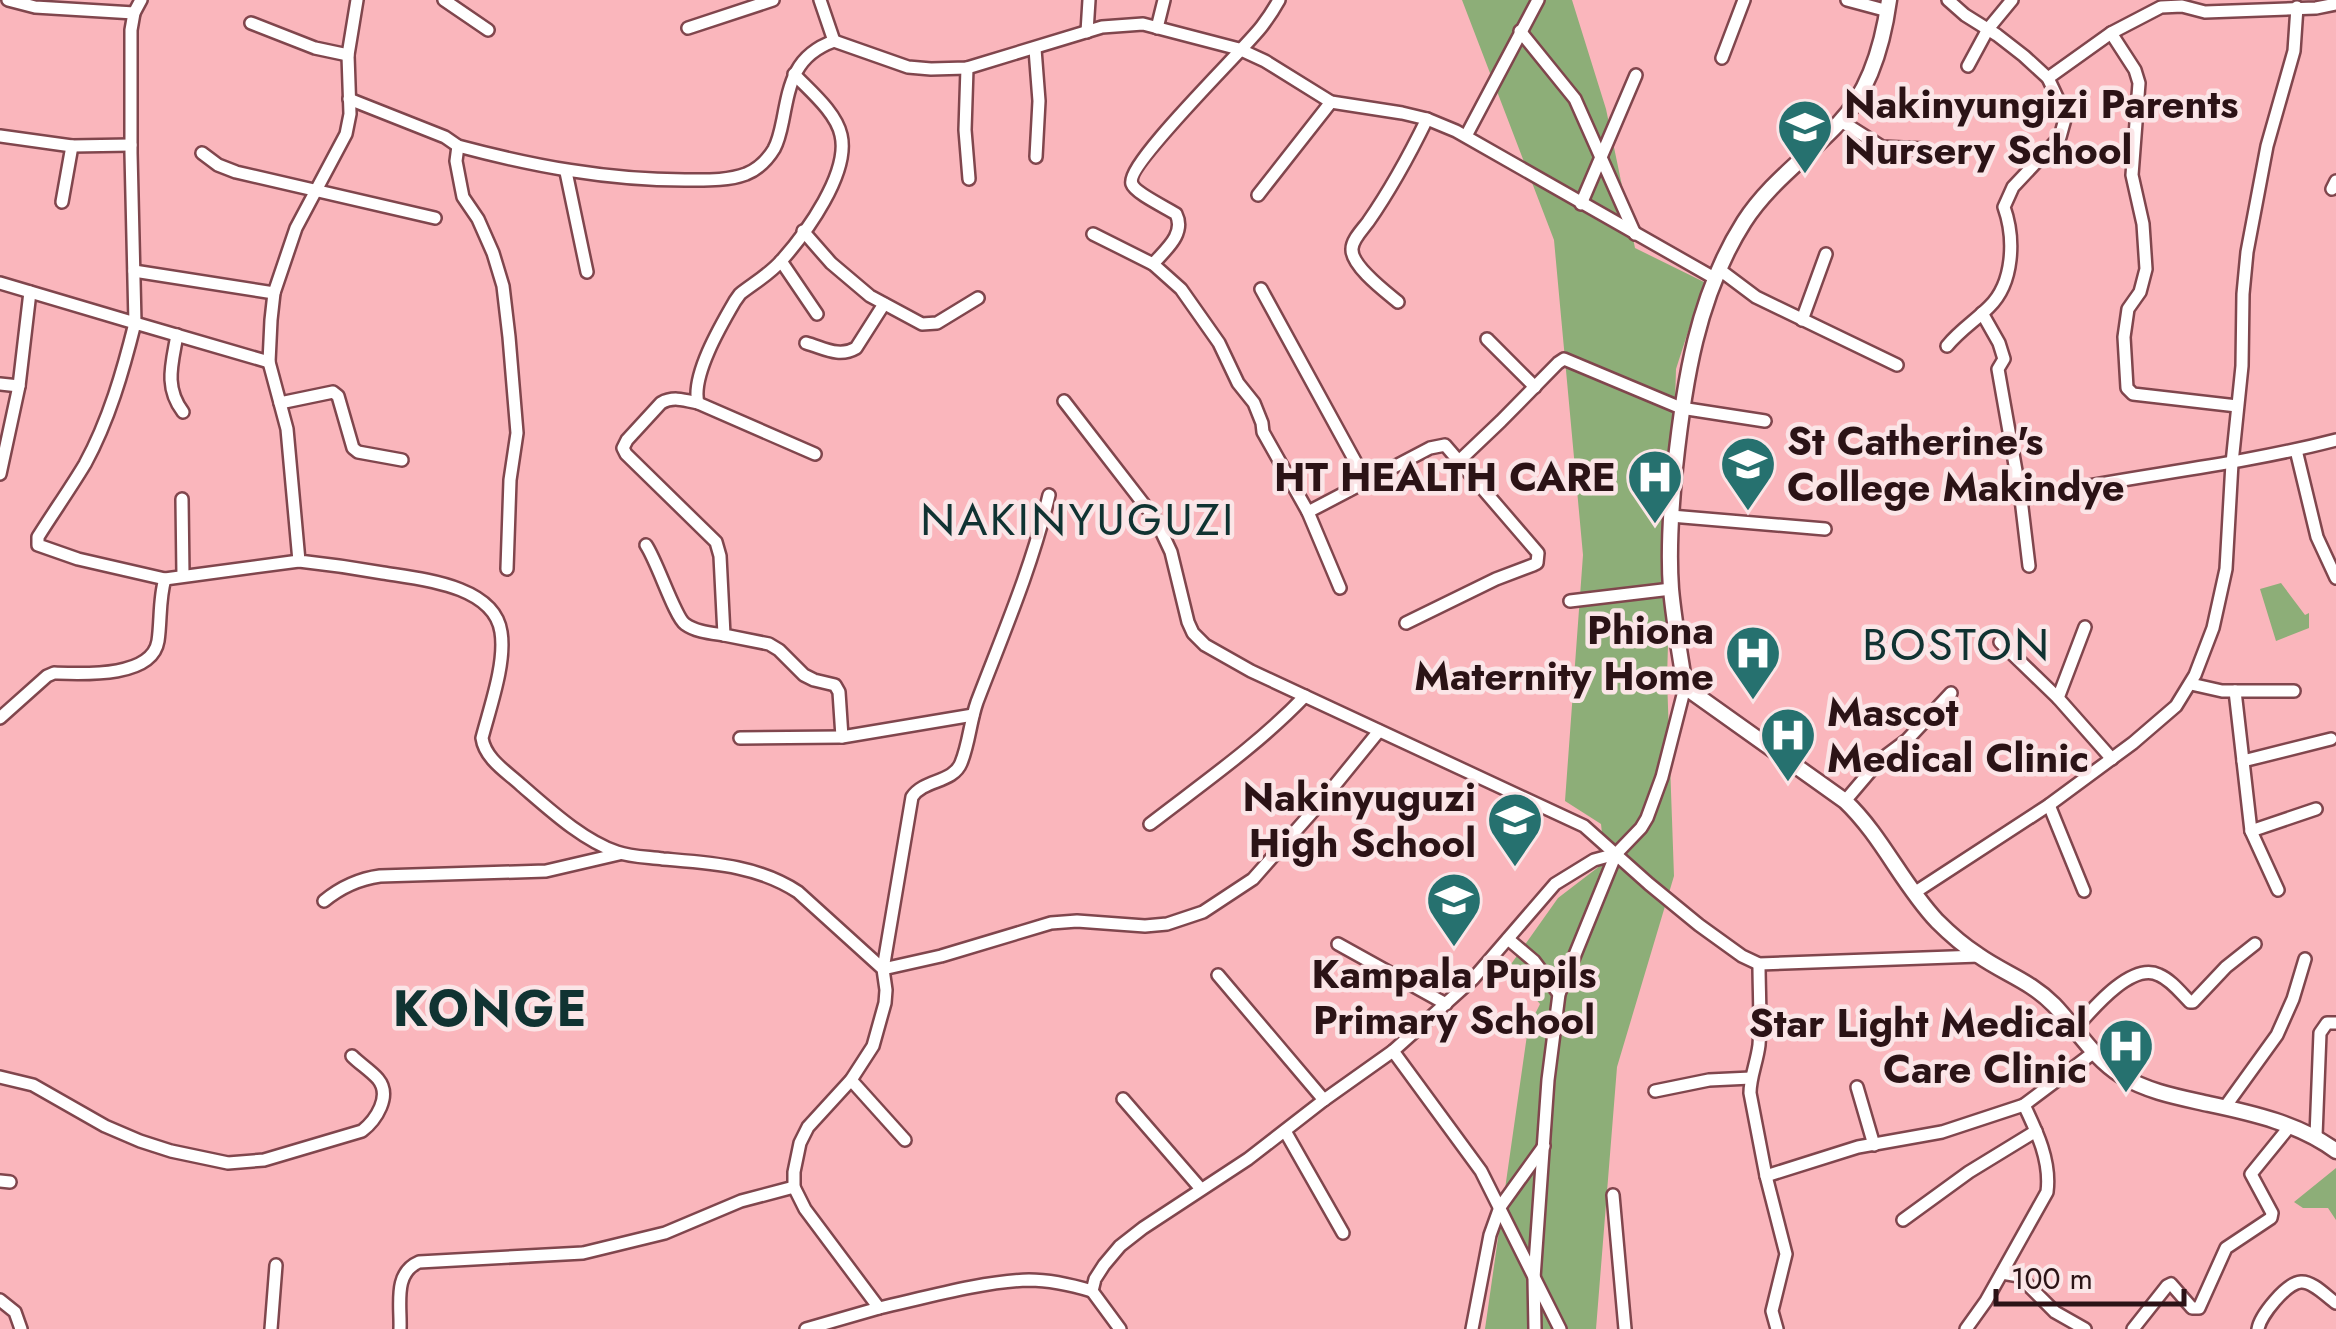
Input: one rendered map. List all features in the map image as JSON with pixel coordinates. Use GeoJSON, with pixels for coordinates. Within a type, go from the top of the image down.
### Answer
{"type":"FeatureCollection","features":[{"type":"Feature","properties":{"kind":"street"},"geometry":{"type":"LineString","coordinates":[[8,0],[35,6],[134,13]]}},
{"type":"Feature","properties":{"kind":"street"},"geometry":{"type":"LineString","coordinates":[[141,0],[131,30],[135,323],[122,374],[100,432],[38,537],[38,545],[78,559],[165,579],[298,561],[440,583],[470,594],[498,620],[502,648],[482,738],[484,748],[534,796],[619,854]]}},
{"type":"Feature","properties":{"kind":"street"},"geometry":{"type":"LineString","coordinates":[[298,561],[287,429],[269,362],[269,339],[274,293],[296,228],[346,134],[348,55],[357,0]]}},
{"type":"Feature","properties":{"kind":"street"},"geometry":{"type":"LineString","coordinates":[[444,0],[488,30]]}},
{"type":"Feature","properties":{"kind":"street"},"geometry":{"type":"LineString","coordinates":[[688,28],[773,0]]}},
{"type":"Feature","properties":{"kind":"street"},"geometry":{"type":"LineString","coordinates":[[820,0],[834,41]]}},
{"type":"Feature","properties":{"kind":"street"},"geometry":{"type":"LineString","coordinates":[[1088,32],[1089,0]]}},
{"type":"Feature","properties":{"kind":"street"},"geometry":{"type":"LineString","coordinates":[[1158,28],[1164,0]]}},
{"type":"Feature","properties":{"kind":"street"},"geometry":{"type":"LineString","coordinates":[[1153,264],[1176,236],[1180,219],[1136,190],[1131,176],[1144,156],[1262,26],[1279,0]]}},
{"type":"Feature","properties":{"kind":"street"},"geometry":{"type":"LineString","coordinates":[[1466,136],[1538,0]]}},
{"type":"Feature","properties":{"kind":"street"},"geometry":{"type":"LineString","coordinates":[[1722,58],[1744,0]]}},
{"type":"Feature","properties":{"kind":"street"},"geometry":{"type":"LineString","coordinates":[[1535,1329],[1534,1278],[1548,1080],[1559,994],[1616,854],[1647,818],[1662,778],[1685,686],[1671,588],[1671,516],[1681,408],[1694,341],[1718,275],[1744,222],[1841,121],[1864,89],[1880,50],[1888,6],[1846,0]]}},
{"type":"Feature","properties":{"kind":"street"},"geometry":{"type":"LineString","coordinates":[[1947,346],[1995,301],[2008,272],[2010,225],[2004,207],[2009,194],[2048,153],[2064,128],[2063,110],[2048,78],[1948,0]]}},
{"type":"Feature","properties":{"kind":"street"},"geometry":{"type":"LineString","coordinates":[[1968,66],[1988,29],[2012,0]]}},
{"type":"Feature","properties":{"kind":"street"},"geometry":{"type":"LineString","coordinates":[[2048,78],[2112,33],[2173,3],[2205,12],[2336,4]]}},
{"type":"Feature","properties":{"kind":"street"},"geometry":{"type":"LineString","coordinates":[[1914,893],[2050,805],[2112,759],[2176,706],[2191,684],[2213,628],[2226,569],[2247,252],[2270,130],[2294,51],[2297,7]]}},
{"type":"Feature","properties":{"kind":"street"},"geometry":{"type":"LineString","coordinates":[[251,23],[303,44],[348,55]]}},
{"type":"Feature","properties":{"kind":"street"},"geometry":{"type":"LineString","coordinates":[[349,99],[445,137],[458,146],[566,172],[624,179],[721,180],[756,169],[773,151],[794,74],[804,58],[834,41],[908,67],[967,68],[1088,32],[1143,24],[1239,49],[1331,102],[1427,119],[1466,136],[1634,234],[1897,364]]}},
{"type":"Feature","properties":{"kind":"street"},"geometry":{"type":"LineString","coordinates":[[1520,32],[1575,99],[1634,234]]}},
{"type":"Feature","properties":{"kind":"street"},"geometry":{"type":"LineString","coordinates":[[2112,33],[2135,70],[2139,84],[2132,175],[2147,258],[2144,281],[2129,305],[2125,328],[2127,388],[2133,394],[2238,406]]}},
{"type":"Feature","properties":{"kind":"street"},"geometry":{"type":"LineString","coordinates":[[1035,49],[1039,100],[1036,156]]}},
{"type":"Feature","properties":{"kind":"street"},"geometry":{"type":"LineString","coordinates":[[967,68],[965,130],[969,179]]}},
{"type":"Feature","properties":{"kind":"street"},"geometry":{"type":"LineString","coordinates":[[698,403],[701,374],[735,302],[781,261],[827,197],[836,173],[841,134],[834,119],[794,74]]}},
{"type":"Feature","properties":{"kind":"street"},"geometry":{"type":"LineString","coordinates":[[1581,204],[1636,76]]}},
{"type":"Feature","properties":{"kind":"street"},"geometry":{"type":"LineString","coordinates":[[1258,195],[1331,102]]}},
{"type":"Feature","properties":{"kind":"street"},"geometry":{"type":"LineString","coordinates":[[1398,302],[1362,269],[1352,250],[1397,179],[1427,119]]}},
{"type":"Feature","properties":{"kind":"street"},"geometry":{"type":"LineString","coordinates":[[1841,121],[1886,148],[1925,148]]}},
{"type":"Feature","properties":{"kind":"street"},"geometry":{"type":"LineString","coordinates":[[0,136],[72,146],[130,145]]}},
{"type":"Feature","properties":{"kind":"street"},"geometry":{"type":"LineString","coordinates":[[62,202],[72,146]]}},
{"type":"Feature","properties":{"kind":"street"},"geometry":{"type":"LineString","coordinates":[[458,146],[460,187],[494,253],[510,337],[517,433],[510,480],[508,570]]}},
{"type":"Feature","properties":{"kind":"street"},"geometry":{"type":"LineString","coordinates":[[202,154],[236,172],[435,218]]}},
{"type":"Feature","properties":{"kind":"street"},"geometry":{"type":"LineString","coordinates":[[566,172],[586,272]]}},
{"type":"Feature","properties":{"kind":"street"},"geometry":{"type":"LineString","coordinates":[[803,231],[830,263],[884,304],[930,325],[978,298]]}},
{"type":"Feature","properties":{"kind":"street"},"geometry":{"type":"LineString","coordinates":[[1094,234],[1153,264],[1181,289],[1219,343],[1230,370],[1254,403],[1263,432],[1308,512],[1340,588]]}},
{"type":"Feature","properties":{"kind":"street"},"geometry":{"type":"LineString","coordinates":[[1802,320],[1826,254]]}},
{"type":"Feature","properties":{"kind":"street"},"geometry":{"type":"LineString","coordinates":[[781,261],[817,314]]}},
{"type":"Feature","properties":{"kind":"street"},"geometry":{"type":"LineString","coordinates":[[134,270],[274,293]]}},
{"type":"Feature","properties":{"kind":"street"},"geometry":{"type":"LineString","coordinates":[[0,283],[269,362]]}},
{"type":"Feature","properties":{"kind":"street"},"geometry":{"type":"LineString","coordinates":[[1261,290],[1366,481]]}},
{"type":"Feature","properties":{"kind":"street"},"geometry":{"type":"LineString","coordinates":[[0,474],[19,386],[30,292]]}},
{"type":"Feature","properties":{"kind":"street"},"geometry":{"type":"LineString","coordinates":[[806,343],[843,354],[850,352],[884,304]]}},
{"type":"Feature","properties":{"kind":"street"},"geometry":{"type":"LineString","coordinates":[[1982,313],[2004,359],[1998,369],[2029,566]]}},
{"type":"Feature","properties":{"kind":"street"},"geometry":{"type":"LineString","coordinates":[[177,335],[171,386],[174,400],[183,412]]}},
{"type":"Feature","properties":{"kind":"street"},"geometry":{"type":"LineString","coordinates":[[1486,339],[1534,387]]}},
{"type":"Feature","properties":{"kind":"street"},"geometry":{"type":"LineString","coordinates":[[1459,461],[1564,359],[1681,408],[1765,421]]}},
{"type":"Feature","properties":{"kind":"street"},"geometry":{"type":"LineString","coordinates":[[0,384],[19,386]]}},
{"type":"Feature","properties":{"kind":"street"},"geometry":{"type":"LineString","coordinates":[[280,402],[333,392],[338,396],[353,448],[402,460]]}},
{"type":"Feature","properties":{"kind":"street"},"geometry":{"type":"LineString","coordinates":[[724,635],[716,542],[626,454],[628,440],[662,403],[676,399],[698,403],[815,454]]}},
{"type":"Feature","properties":{"kind":"street"},"geometry":{"type":"LineString","coordinates":[[1064,401],[1156,520],[1171,552],[1188,622],[1198,639],[1251,671],[1584,826],[1699,925],[1759,964],[1979,956]]}},
{"type":"Feature","properties":{"kind":"street"},"geometry":{"type":"LineString","coordinates":[[2021,499],[2232,463],[2336,440]]}},
{"type":"Feature","properties":{"kind":"street"},"geometry":{"type":"LineString","coordinates":[[1308,512],[1445,445],[1538,553],[1537,563],[1406,623]]}},
{"type":"Feature","properties":{"kind":"street"},"geometry":{"type":"LineString","coordinates":[[2296,450],[2317,538],[2336,578]]}},
{"type":"Feature","properties":{"kind":"street"},"geometry":{"type":"LineString","coordinates":[[880,1308],[805,1209],[794,1186],[795,1159],[808,1126],[851,1080],[873,1046],[881,1022],[886,990],[882,969],[912,798],[922,786],[956,772],[962,762],[973,714],[1020,590],[1049,495]]}},
{"type":"Feature","properties":{"kind":"street"},"geometry":{"type":"LineString","coordinates":[[182,499],[183,575]]}},
{"type":"Feature","properties":{"kind":"street"},"geometry":{"type":"LineString","coordinates":[[1671,516],[1826,529]]}},
{"type":"Feature","properties":{"kind":"street"},"geometry":{"type":"LineString","coordinates":[[646,545],[681,622],[698,630],[769,644],[804,675],[835,685],[839,692],[842,738]]}},
{"type":"Feature","properties":{"kind":"street"},"geometry":{"type":"LineString","coordinates":[[0,718],[54,673],[103,672],[130,668],[148,660],[157,646],[165,579]]}},
{"type":"Feature","properties":{"kind":"street"},"geometry":{"type":"LineString","coordinates":[[1570,602],[1671,588]]}},
{"type":"Feature","properties":{"kind":"street"},"geometry":{"type":"LineString","coordinates":[[2058,698],[2085,627]]}},
{"type":"Feature","properties":{"kind":"street"},"geometry":{"type":"LineString","coordinates":[[2000,642],[2058,698],[2112,759]]}},
{"type":"Feature","properties":{"kind":"street"},"geometry":{"type":"LineString","coordinates":[[2191,684],[2235,692],[2294,691]]}},
{"type":"Feature","properties":{"kind":"street"},"geometry":{"type":"LineString","coordinates":[[1685,686],[1844,801],[1863,818],[1938,921],[1979,956],[2039,992],[2093,1053],[2122,1076],[2156,1093],[2290,1126],[2316,1136],[2336,1151]]}},
{"type":"Feature","properties":{"kind":"street"},"geometry":{"type":"LineString","coordinates":[[2235,692],[2250,831],[2278,890]]}},
{"type":"Feature","properties":{"kind":"street"},"geometry":{"type":"LineString","coordinates":[[1844,801],[1879,761],[1907,740],[1950,693]]}},
{"type":"Feature","properties":{"kind":"street"},"geometry":{"type":"LineString","coordinates":[[1150,824],[1226,768],[1305,696]]}},
{"type":"Feature","properties":{"kind":"street"},"geometry":{"type":"LineString","coordinates":[[740,738],[842,738],[973,714]]}},
{"type":"Feature","properties":{"kind":"street"},"geometry":{"type":"LineString","coordinates":[[882,969],[941,956],[1050,923],[1145,926],[1168,924],[1203,912],[1254,879],[1379,732]]}},
{"type":"Feature","properties":{"kind":"street"},"geometry":{"type":"LineString","coordinates":[[2243,761],[2330,739]]}},
{"type":"Feature","properties":{"kind":"street"},"geometry":{"type":"LineString","coordinates":[[2050,805],[2084,891]]}},
{"type":"Feature","properties":{"kind":"street"},"geometry":{"type":"LineString","coordinates":[[2250,831],[2316,809]]}},
{"type":"Feature","properties":{"kind":"street"},"geometry":{"type":"LineString","coordinates":[[324,901],[363,878],[546,870],[619,854],[735,867],[772,876],[798,892],[882,969]]}},
{"type":"Feature","properties":{"kind":"street"},"geometry":{"type":"LineString","coordinates":[[1092,1291],[1095,1279],[1120,1246],[1169,1208],[1248,1159],[1393,1051],[1473,979],[1555,884],[1594,860],[1616,854]]}},
{"type":"Feature","properties":{"kind":"street"},"geometry":{"type":"LineString","coordinates":[[1508,939],[1534,961],[1559,994]]}},
{"type":"Feature","properties":{"kind":"street"},"geometry":{"type":"LineString","coordinates":[[1338,944],[1446,1004]]}},
{"type":"Feature","properties":{"kind":"street"},"geometry":{"type":"LineString","coordinates":[[2074,1030],[2105,996],[2124,982],[2152,972],[2193,1002],[2226,967],[2256,944]]}},
{"type":"Feature","properties":{"kind":"street"},"geometry":{"type":"LineString","coordinates":[[2226,1108],[2277,1034],[2305,959]]}},
{"type":"Feature","properties":{"kind":"street"},"geometry":{"type":"LineString","coordinates":[[1759,964],[1760,1028],[1750,1093],[1786,1254],[1772,1312],[1776,1329]]}},
{"type":"Feature","properties":{"kind":"street"},"geometry":{"type":"LineString","coordinates":[[1218,975],[1324,1100]]}},
{"type":"Feature","properties":{"kind":"street"},"geometry":{"type":"LineString","coordinates":[[2316,1136],[2320,1033],[2326,1023],[2336,1023]]}},
{"type":"Feature","properties":{"kind":"street"},"geometry":{"type":"LineString","coordinates":[[1393,1051],[1481,1171],[1560,1329]]}},
{"type":"Feature","properties":{"kind":"street"},"geometry":{"type":"LineString","coordinates":[[1766,1176],[1874,1144],[1942,1132],[2024,1105],[2093,1053]]}},
{"type":"Feature","properties":{"kind":"street"},"geometry":{"type":"LineString","coordinates":[[0,1076],[33,1085],[140,1142],[202,1159],[250,1162],[362,1131],[372,1123],[382,1102],[382,1087],[378,1078],[352,1056]]}},
{"type":"Feature","properties":{"kind":"street"},"geometry":{"type":"LineString","coordinates":[[1655,1091],[1709,1080],[1752,1078]]}},
{"type":"Feature","properties":{"kind":"street"},"geometry":{"type":"LineString","coordinates":[[851,1080],[905,1140]]}},
{"type":"Feature","properties":{"kind":"street"},"geometry":{"type":"LineString","coordinates":[[1858,1087],[1874,1144]]}},
{"type":"Feature","properties":{"kind":"street"},"geometry":{"type":"LineString","coordinates":[[1123,1098],[1201,1189]]}},
{"type":"Feature","properties":{"kind":"street"},"geometry":{"type":"LineString","coordinates":[[1966,1329],[2047,1192],[2048,1172],[2024,1105]]}},
{"type":"Feature","properties":{"kind":"street"},"geometry":{"type":"LineString","coordinates":[[2133,1329],[2171,1284],[2192,1308],[2199,1308],[2226,1248],[2271,1218],[2251,1174],[2290,1126]]}},
{"type":"Feature","properties":{"kind":"street"},"geometry":{"type":"LineString","coordinates":[[1286,1131],[1343,1233]]}},
{"type":"Feature","properties":{"kind":"street"},"geometry":{"type":"LineString","coordinates":[[1903,1220],[1969,1172],[2036,1131]]}},
{"type":"Feature","properties":{"kind":"street"},"geometry":{"type":"LineString","coordinates":[[1472,1329],[1490,1236],[1500,1207],[1544,1144]]}},
{"type":"Feature","properties":{"kind":"street"},"geometry":{"type":"LineString","coordinates":[[400,1329],[401,1282],[404,1272],[419,1262],[607,1249],[794,1186]]}},
{"type":"Feature","properties":{"kind":"street"},"geometry":{"type":"LineString","coordinates":[[1613,1195],[1625,1329]]}},
{"type":"Feature","properties":{"kind":"street"},"geometry":{"type":"LineString","coordinates":[[271,1329],[276,1265]]}},
{"type":"Feature","properties":{"kind":"street"},"geometry":{"type":"LineString","coordinates":[[2002,1273],[2019,1276],[2055,1312],[2085,1329]]}},
{"type":"Feature","properties":{"kind":"street"},"geometry":{"type":"LineString","coordinates":[[806,1329],[880,1308],[1028,1280],[1092,1291],[1120,1329]]}},
{"type":"Feature","properties":{"kind":"street"},"geometry":{"type":"LineString","coordinates":[[2258,1329],[2261,1317],[2298,1282],[2311,1284],[2336,1303]]}},
{"type":"Feature","properties":{"kind":"street"},"geometry":{"type":"LineString","coordinates":[[0,1300],[15,1312],[20,1329]]}},
{"type":"Feature","properties":{"kind":"green space"},"geometry":{"type":"Polygon","coordinates":[[[1462,0],[1572,0],[1606,109],[1635,248],[1704,282],[1676,369],[1667,679],[1674,876],[1617,1067],[1596,1329],[1485,1329],[1528,1028],[1540,1004],[1509,967],[1558,898],[1605,862],[1601,824],[1565,801],[1583,555],[1554,240],[1462,0]]]}},
{"type":"Feature","properties":{"kind":"green space"},"geometry":{"type":"Polygon","coordinates":[[[2281,583],[2305,615],[2309,613],[2309,628],[2276,641],[2260,589],[2281,583]]]}},
{"type":"Feature","properties":{"kind":"green space"},"geometry":{"type":"Polygon","coordinates":[[[2336,1168],[2336,1220],[2328,1208],[2303,1208],[2294,1202],[2336,1168]]]}},
{"type":"Feature","properties":{"kind":"place","name":"Nakinyungizi Parents Nursery School"},"geometry":{"type":"Point","coordinates":[1805,176]}},
{"type":"Feature","properties":{"kind":"place","name":"St Catherine's College Makindye"},"geometry":{"type":"Point","coordinates":[1748,513]}},
{"type":"Feature","properties":{"kind":"place","name":"HT HEALTH CARE"},"geometry":{"type":"Point","coordinates":[1655,526]}},
{"type":"Feature","properties":{"kind":"place","name":"Phiona Maternity Home"},"geometry":{"type":"Point","coordinates":[1753,702]}},
{"type":"Feature","properties":{"kind":"place","name":"Mascot Medical Clinic"},"geometry":{"type":"Point","coordinates":[1788,784]}},
{"type":"Feature","properties":{"kind":"place","name":"Nakinyuguzi High School"},"geometry":{"type":"Point","coordinates":[1515,869]}},
{"type":"Feature","properties":{"kind":"place","name":"Kampala Pupils Primary School"},"geometry":{"type":"Point","coordinates":[1454,949]}},
{"type":"Feature","properties":{"kind":"place","name":"Star Light Medical Care Clinic"},"geometry":{"type":"Point","coordinates":[2126,1095]}},
{"type":"Feature","properties":{"kind":"district","name":"NAKINYUGUZI"},"geometry":{"type":"Point","coordinates":[1078,519]}},
{"type":"Feature","properties":{"kind":"district","name":"BOSTON"},"geometry":{"type":"Point","coordinates":[1957,644]}},
{"type":"Feature","properties":{"kind":"district","name":"KONGE"},"geometry":{"type":"Point","coordinates":[491,1008]}}]}
